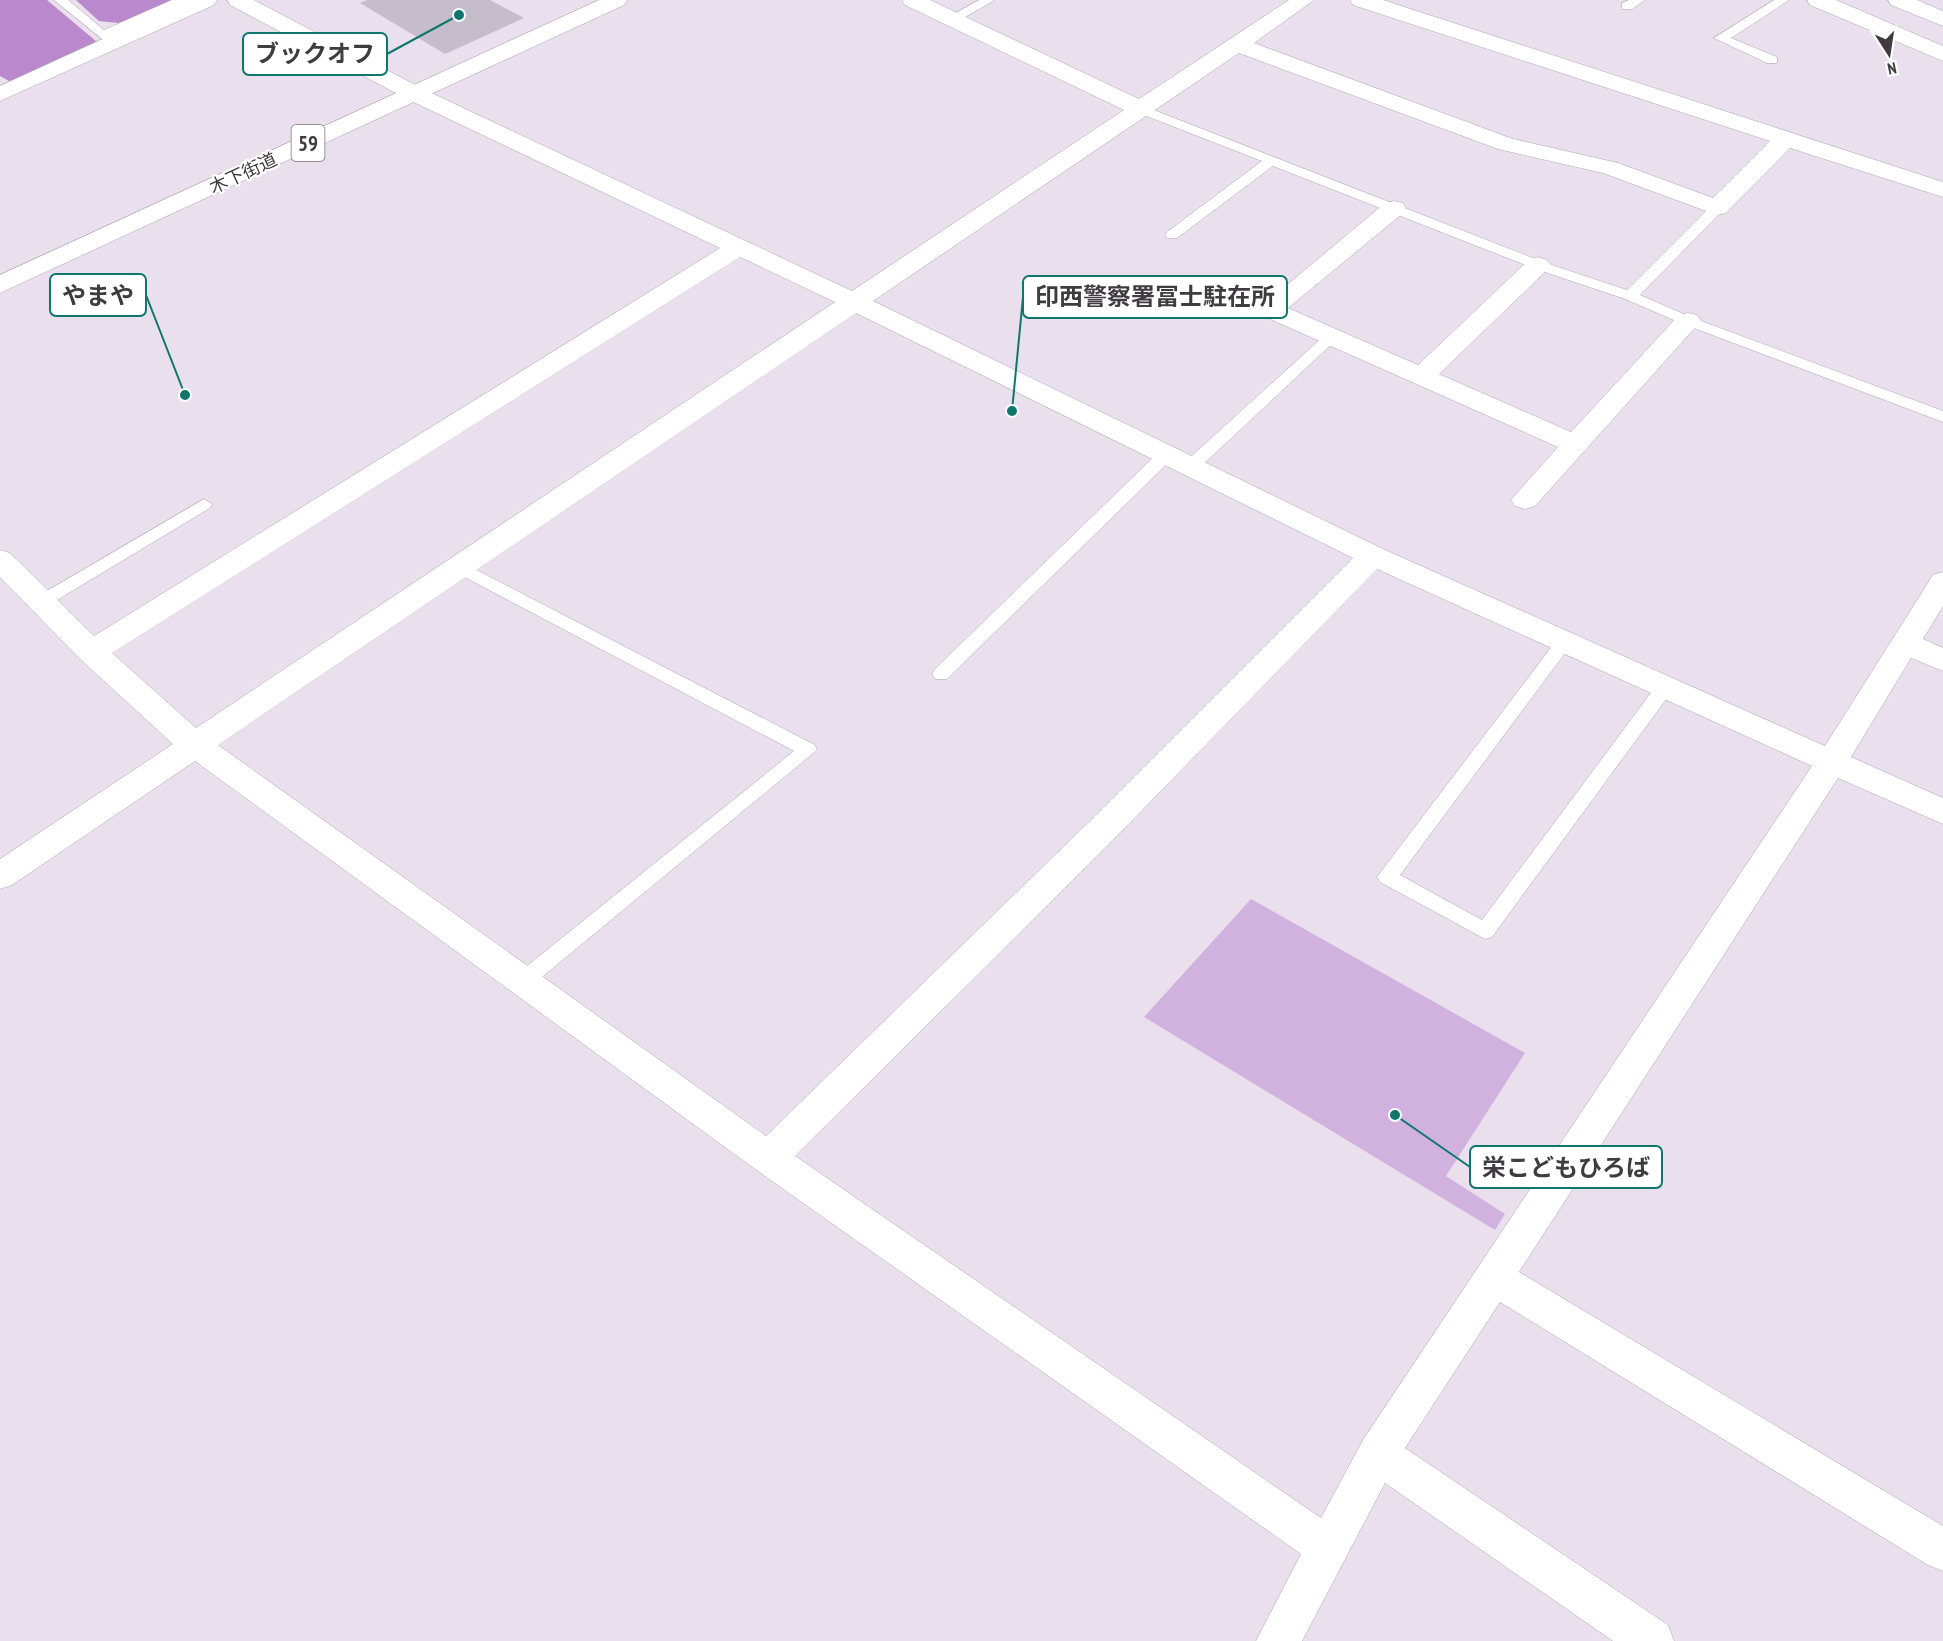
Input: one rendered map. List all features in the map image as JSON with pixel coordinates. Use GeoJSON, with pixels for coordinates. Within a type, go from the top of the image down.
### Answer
{"type":"FeatureCollection","features":[{"type":"Feature","properties":{"kind":"street"},"geometry":{"type":"LineString","coordinates":[[0,94],[107,39],[206,0]]}},
{"type":"Feature","properties":{"kind":"street"},"geometry":{"type":"LineString","coordinates":[[238,0],[415,94],[740,246],[1373,556],[1943,812]]}},
{"type":"Feature","properties":{"kind":"street","name":"木下街道"},"geometry":{"type":"LineString","coordinates":[[0,285],[616,0]]}},
{"type":"Feature","properties":{"kind":"street"},"geometry":{"type":"LineString","coordinates":[[913,0],[1141,109]]}},
{"type":"Feature","properties":{"kind":"street"},"geometry":{"type":"LineString","coordinates":[[0,876],[1303,0]]}},
{"type":"Feature","properties":{"kind":"street"},"geometry":{"type":"LineString","coordinates":[[1361,0],[1943,190]]}},
{"type":"Feature","properties":{"kind":"street"},"geometry":{"type":"LineString","coordinates":[[1818,0],[1943,54]]}},
{"type":"Feature","properties":{"kind":"street"},"geometry":{"type":"LineString","coordinates":[[1899,0],[1943,19]]}},
{"type":"Feature","properties":{"kind":"street"},"geometry":{"type":"LineString","coordinates":[[1235,44],[1506,144],[1610,168],[1717,208],[1786,139]]}},
{"type":"Feature","properties":{"kind":"street"},"geometry":{"type":"LineString","coordinates":[[1394,208],[1270,310],[1329,338],[1575,444]]}},
{"type":"Feature","properties":{"kind":"street"},"geometry":{"type":"LineString","coordinates":[[91,652],[740,246]]}},
{"type":"Feature","properties":{"kind":"street"},"geometry":{"type":"LineString","coordinates":[[1421,377],[1538,266]]}},
{"type":"Feature","properties":{"kind":"street"},"geometry":{"type":"LineString","coordinates":[[1525,500],[1688,321]]}},
{"type":"Feature","properties":{"kind":"street"},"geometry":{"type":"LineString","coordinates":[[768,1158],[1090,842],[1373,556]]}},
{"type":"Feature","properties":{"kind":"street"},"geometry":{"type":"LineString","coordinates":[[0,560],[91,652],[196,746],[524,980],[768,1158],[1328,1548]]}},
{"type":"Feature","properties":{"kind":"street"},"geometry":{"type":"LineString","coordinates":[[1278,1641],[1378,1454],[1832,761],[1943,582]]}},
{"type":"Feature","properties":{"kind":"street"},"geometry":{"type":"LineString","coordinates":[[1905,643],[1943,660]]}},
{"type":"Feature","properties":{"kind":"street"},"geometry":{"type":"LineString","coordinates":[[1495,1278],[1943,1550]]}},
{"type":"Feature","properties":{"kind":"street"},"geometry":{"type":"LineString","coordinates":[[1378,1454],[1652,1641]]}},
{"type":"Feature","properties":{"kind":"lane"},"geometry":{"type":"LineString","coordinates":[[60,0],[107,39],[183,0]]}},
{"type":"Feature","properties":{"kind":"lane"},"geometry":{"type":"LineString","coordinates":[[953,18],[989,0]]}},
{"type":"Feature","properties":{"kind":"lane"},"geometry":{"type":"LineString","coordinates":[[1772,60],[1721,38],[1783,0]]}},
{"type":"Feature","properties":{"kind":"lane"},"geometry":{"type":"LineString","coordinates":[[1141,109],[1538,266],[1630,296],[1688,321],[1943,417]]}},
{"type":"Feature","properties":{"kind":"lane"},"geometry":{"type":"LineString","coordinates":[[1172,235],[1271,161]]}},
{"type":"Feature","properties":{"kind":"lane"},"geometry":{"type":"LineString","coordinates":[[1630,296],[1717,208]]}},
{"type":"Feature","properties":{"kind":"lane"},"geometry":{"type":"LineString","coordinates":[[941,674],[1179,460],[1329,338]]}},
{"type":"Feature","properties":{"kind":"lane"},"geometry":{"type":"LineString","coordinates":[[41,602],[204,504]]}},
{"type":"Feature","properties":{"kind":"lane"},"geometry":{"type":"LineString","coordinates":[[459,567],[808,750],[524,980]]}},
{"type":"Feature","properties":{"kind":"lane"},"geometry":{"type":"LineString","coordinates":[[1565,641],[1388,877],[1485,931],[1666,687]]}},
{"type":"Feature","properties":{"kind":"shaded area"},"geometry":{"type":"Polygon","coordinates":[[[0,0],[47,0],[97,42],[11,82],[0,76],[0,0]]]}},
{"type":"Feature","properties":{"kind":"shaded area"},"geometry":{"type":"Polygon","coordinates":[[[76,0],[172,0],[119,23],[99,21],[76,0]]]}},
{"type":"Feature","properties":{"kind":"shaded area"},"geometry":{"type":"Polygon","coordinates":[[[1251,899],[1525,1053],[1446,1176],[1505,1214],[1495,1230],[1144,1017],[1251,899]]]}},
{"type":"Feature","properties":{"kind":"building"},"geometry":{"type":"Polygon","coordinates":[[[367,0],[490,0],[524,18],[445,54],[360,3],[367,0]]]}},
{"type":"Feature","properties":{"kind":"place","name":"ブックオフ"},"geometry":{"type":"Point","coordinates":[459,15]}},
{"type":"Feature","properties":{"kind":"place","name":"やまや"},"geometry":{"type":"Point","coordinates":[185,395]}},
{"type":"Feature","properties":{"kind":"place","name":"印西警察署冨士駐在所"},"geometry":{"type":"Point","coordinates":[1012,411]}},
{"type":"Feature","properties":{"kind":"place","name":"栄こどもひろば"},"geometry":{"type":"Point","coordinates":[1395,1115]}}]}
